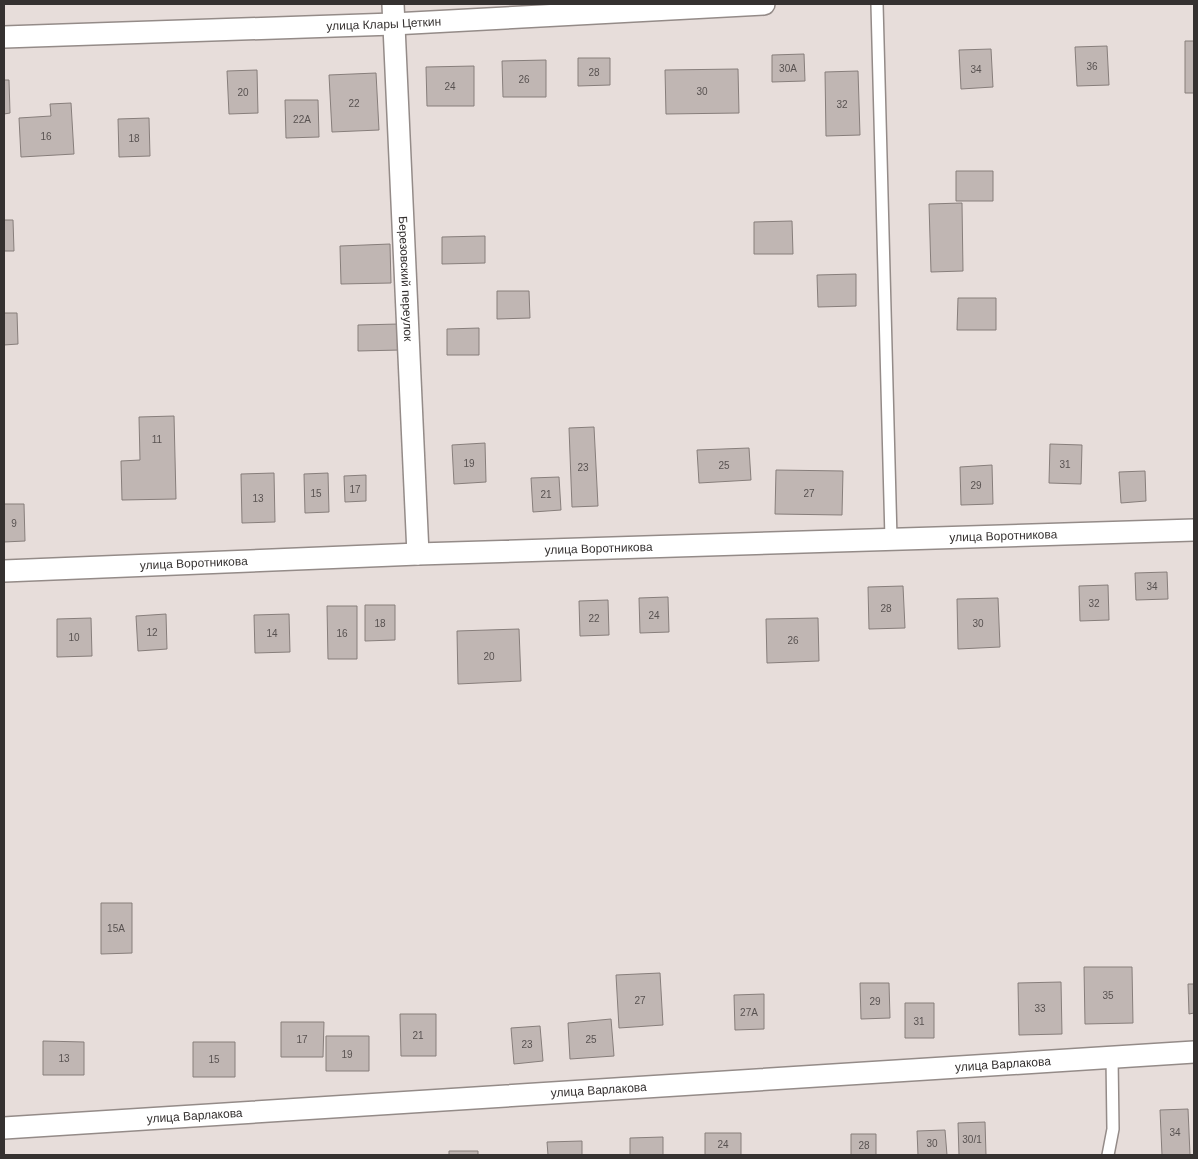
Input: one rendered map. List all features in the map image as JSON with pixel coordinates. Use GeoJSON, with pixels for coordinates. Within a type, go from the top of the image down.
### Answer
{"type":"FeatureCollection","features":[{"type":"Feature","properties":{"kind":"street","name":"улица Клары Цеткин"},"geometry":{"type":"LineString","coordinates":[[4,37],[393,14],[764,4]]}},
{"type":"Feature","properties":{"kind":"street","name":"Березовский переулок"},"geometry":{"type":"LineString","coordinates":[[393,14],[418,554]]}},
{"type":"Feature","properties":{"kind":"street","name":"улица Воротникова"},"geometry":{"type":"LineString","coordinates":[[4,571],[418,554],[1194,530]]}},
{"type":"Feature","properties":{"kind":"street","name":"улица Варлакова"},"geometry":{"type":"LineString","coordinates":[[4,1128],[1194,1052]]}},
{"type":"Feature","properties":{"kind":"lane"},"geometry":{"type":"LineString","coordinates":[[877,4],[891,539]]}},
{"type":"Feature","properties":{"kind":"lane"},"geometry":{"type":"LineString","coordinates":[[1108,1155],[1113,1129],[1112,1057]]}},
{"type":"Feature","properties":{"kind":"building"},"geometry":{"type":"Polygon","coordinates":[[[1185,41],[1194,41],[1194,93],[1185,93],[1185,41]]]}},
{"type":"Feature","properties":{"kind":"building"},"geometry":{"type":"Polygon","coordinates":[[[1107,46],[1109,85],[1077,86],[1075,47],[1107,46]]]}},
{"type":"Feature","properties":{"kind":"building"},"geometry":{"type":"Polygon","coordinates":[[[991,49],[993,87],[961,89],[959,50],[991,49]]]}},
{"type":"Feature","properties":{"kind":"building"},"geometry":{"type":"Polygon","coordinates":[[[804,54],[805,81],[772,82],[772,55],[804,54]]]}},
{"type":"Feature","properties":{"kind":"building"},"geometry":{"type":"Polygon","coordinates":[[[578,58],[610,58],[610,85],[578,86],[578,58]]]}},
{"type":"Feature","properties":{"kind":"building"},"geometry":{"type":"Polygon","coordinates":[[[546,60],[546,97],[503,97],[502,61],[546,60]]]}},
{"type":"Feature","properties":{"kind":"building"},"geometry":{"type":"Polygon","coordinates":[[[474,66],[474,106],[427,106],[426,67],[474,66]]]}},
{"type":"Feature","properties":{"kind":"building"},"geometry":{"type":"Polygon","coordinates":[[[738,69],[739,113],[666,114],[665,70],[738,69]]]}},
{"type":"Feature","properties":{"kind":"building"},"geometry":{"type":"Polygon","coordinates":[[[257,70],[258,113],[229,114],[227,71],[257,70]]]}},
{"type":"Feature","properties":{"kind":"building"},"geometry":{"type":"Polygon","coordinates":[[[858,71],[860,135],[826,136],[825,72],[858,71]]]}},
{"type":"Feature","properties":{"kind":"building"},"geometry":{"type":"Polygon","coordinates":[[[376,73],[379,130],[332,132],[329,75],[376,73]]]}},
{"type":"Feature","properties":{"kind":"building"},"geometry":{"type":"Polygon","coordinates":[[[4,80],[9,80],[10,113],[4,114],[4,80]]]}},
{"type":"Feature","properties":{"kind":"building"},"geometry":{"type":"Polygon","coordinates":[[[285,100],[318,100],[319,137],[286,138],[285,100]]]}},
{"type":"Feature","properties":{"kind":"building"},"geometry":{"type":"Polygon","coordinates":[[[71,103],[74,154],[21,157],[19,118],[51,116],[50,104],[71,103]]]}},
{"type":"Feature","properties":{"kind":"building"},"geometry":{"type":"Polygon","coordinates":[[[149,118],[150,156],[119,157],[118,119],[149,118]]]}},
{"type":"Feature","properties":{"kind":"building"},"geometry":{"type":"Polygon","coordinates":[[[956,171],[993,171],[993,201],[956,201],[956,171]]]}},
{"type":"Feature","properties":{"kind":"building"},"geometry":{"type":"Polygon","coordinates":[[[962,203],[963,271],[931,272],[929,204],[962,203]]]}},
{"type":"Feature","properties":{"kind":"building"},"geometry":{"type":"Polygon","coordinates":[[[4,220],[13,220],[14,251],[4,251],[4,220]]]}},
{"type":"Feature","properties":{"kind":"building"},"geometry":{"type":"Polygon","coordinates":[[[792,221],[793,254],[754,254],[754,222],[792,221]]]}},
{"type":"Feature","properties":{"kind":"building"},"geometry":{"type":"Polygon","coordinates":[[[485,236],[485,263],[442,264],[442,237],[485,236]]]}},
{"type":"Feature","properties":{"kind":"building"},"geometry":{"type":"Polygon","coordinates":[[[390,244],[391,283],[341,284],[340,246],[390,244]]]}},
{"type":"Feature","properties":{"kind":"building"},"geometry":{"type":"Polygon","coordinates":[[[856,274],[856,306],[818,307],[817,275],[856,274]]]}},
{"type":"Feature","properties":{"kind":"building"},"geometry":{"type":"Polygon","coordinates":[[[497,291],[529,291],[530,318],[497,319],[497,291]]]}},
{"type":"Feature","properties":{"kind":"building"},"geometry":{"type":"Polygon","coordinates":[[[958,298],[996,298],[996,330],[957,330],[958,298]]]}},
{"type":"Feature","properties":{"kind":"building"},"geometry":{"type":"Polygon","coordinates":[[[4,313],[17,313],[18,344],[4,345],[4,313]]]}},
{"type":"Feature","properties":{"kind":"building"},"geometry":{"type":"Polygon","coordinates":[[[399,324],[400,350],[358,351],[358,325],[399,324]]]}},
{"type":"Feature","properties":{"kind":"building"},"geometry":{"type":"Polygon","coordinates":[[[479,328],[479,355],[447,355],[447,329],[479,328]]]}},
{"type":"Feature","properties":{"kind":"building"},"geometry":{"type":"Polygon","coordinates":[[[174,416],[176,499],[122,500],[121,461],[140,460],[139,417],[174,416]]]}},
{"type":"Feature","properties":{"kind":"building"},"geometry":{"type":"Polygon","coordinates":[[[594,427],[598,506],[572,507],[569,428],[594,427]]]}},
{"type":"Feature","properties":{"kind":"building"},"geometry":{"type":"Polygon","coordinates":[[[485,443],[486,482],[454,484],[452,445],[485,443]]]}},
{"type":"Feature","properties":{"kind":"building"},"geometry":{"type":"Polygon","coordinates":[[[1050,444],[1082,445],[1081,484],[1049,483],[1050,444]]]}},
{"type":"Feature","properties":{"kind":"building"},"geometry":{"type":"Polygon","coordinates":[[[749,448],[751,480],[699,483],[697,450],[749,448]]]}},
{"type":"Feature","properties":{"kind":"building"},"geometry":{"type":"Polygon","coordinates":[[[992,465],[993,504],[961,505],[960,467],[992,465]]]}},
{"type":"Feature","properties":{"kind":"building"},"geometry":{"type":"Polygon","coordinates":[[[776,470],[843,471],[842,515],[775,514],[776,470]]]}},
{"type":"Feature","properties":{"kind":"building"},"geometry":{"type":"Polygon","coordinates":[[[1145,471],[1146,501],[1121,503],[1119,472],[1145,471]]]}},
{"type":"Feature","properties":{"kind":"building"},"geometry":{"type":"Polygon","coordinates":[[[274,473],[275,522],[242,523],[241,474],[274,473]]]}},
{"type":"Feature","properties":{"kind":"building"},"geometry":{"type":"Polygon","coordinates":[[[328,473],[329,512],[305,513],[304,474],[328,473]]]}},
{"type":"Feature","properties":{"kind":"building"},"geometry":{"type":"Polygon","coordinates":[[[366,475],[366,501],[345,502],[344,476],[366,475]]]}},
{"type":"Feature","properties":{"kind":"building"},"geometry":{"type":"Polygon","coordinates":[[[559,477],[561,510],[533,512],[531,478],[559,477]]]}},
{"type":"Feature","properties":{"kind":"building"},"geometry":{"type":"Polygon","coordinates":[[[4,504],[24,504],[25,541],[4,542],[4,504]]]}},
{"type":"Feature","properties":{"kind":"building"},"geometry":{"type":"Polygon","coordinates":[[[1167,572],[1168,599],[1136,600],[1135,573],[1167,572]]]}},
{"type":"Feature","properties":{"kind":"building"},"geometry":{"type":"Polygon","coordinates":[[[1108,585],[1109,620],[1080,621],[1079,586],[1108,585]]]}},
{"type":"Feature","properties":{"kind":"building"},"geometry":{"type":"Polygon","coordinates":[[[903,586],[905,628],[869,629],[868,587],[903,586]]]}},
{"type":"Feature","properties":{"kind":"building"},"geometry":{"type":"Polygon","coordinates":[[[668,597],[669,632],[640,633],[639,598],[668,597]]]}},
{"type":"Feature","properties":{"kind":"building"},"geometry":{"type":"Polygon","coordinates":[[[998,598],[1000,647],[958,649],[957,599],[998,598]]]}},
{"type":"Feature","properties":{"kind":"building"},"geometry":{"type":"Polygon","coordinates":[[[608,600],[609,635],[580,636],[579,601],[608,600]]]}},
{"type":"Feature","properties":{"kind":"building"},"geometry":{"type":"Polygon","coordinates":[[[365,605],[395,605],[395,640],[365,641],[365,605]]]}},
{"type":"Feature","properties":{"kind":"building"},"geometry":{"type":"Polygon","coordinates":[[[327,606],[357,606],[357,659],[328,659],[327,606]]]}},
{"type":"Feature","properties":{"kind":"building"},"geometry":{"type":"Polygon","coordinates":[[[166,614],[167,649],[138,651],[136,616],[166,614]]]}},
{"type":"Feature","properties":{"kind":"building"},"geometry":{"type":"Polygon","coordinates":[[[289,614],[290,652],[255,653],[254,615],[289,614]]]}},
{"type":"Feature","properties":{"kind":"building"},"geometry":{"type":"Polygon","coordinates":[[[91,618],[92,656],[57,657],[57,619],[91,618]]]}},
{"type":"Feature","properties":{"kind":"building"},"geometry":{"type":"Polygon","coordinates":[[[818,618],[819,661],[767,663],[766,619],[818,618]]]}},
{"type":"Feature","properties":{"kind":"building"},"geometry":{"type":"Polygon","coordinates":[[[519,629],[521,681],[458,684],[457,631],[519,629]]]}},
{"type":"Feature","properties":{"kind":"building"},"geometry":{"type":"Polygon","coordinates":[[[101,903],[132,903],[132,953],[101,954],[101,903]]]}},
{"type":"Feature","properties":{"kind":"building"},"geometry":{"type":"Polygon","coordinates":[[[1084,967],[1132,967],[1133,1023],[1085,1024],[1084,967]]]}},
{"type":"Feature","properties":{"kind":"building"},"geometry":{"type":"Polygon","coordinates":[[[660,973],[663,1025],[619,1028],[616,975],[660,973]]]}},
{"type":"Feature","properties":{"kind":"building"},"geometry":{"type":"Polygon","coordinates":[[[1061,982],[1062,1034],[1019,1035],[1018,983],[1061,982]]]}},
{"type":"Feature","properties":{"kind":"building"},"geometry":{"type":"Polygon","coordinates":[[[860,983],[889,983],[890,1018],[861,1019],[860,983]]]}},
{"type":"Feature","properties":{"kind":"building"},"geometry":{"type":"Polygon","coordinates":[[[1188,984],[1194,984],[1194,1013],[1189,1014],[1188,984]]]}},
{"type":"Feature","properties":{"kind":"building"},"geometry":{"type":"Polygon","coordinates":[[[764,994],[764,1029],[735,1030],[734,995],[764,994]]]}},
{"type":"Feature","properties":{"kind":"building"},"geometry":{"type":"Polygon","coordinates":[[[905,1003],[934,1003],[934,1038],[905,1038],[905,1003]]]}},
{"type":"Feature","properties":{"kind":"building"},"geometry":{"type":"Polygon","coordinates":[[[400,1014],[436,1014],[436,1056],[401,1056],[400,1014]]]}},
{"type":"Feature","properties":{"kind":"building"},"geometry":{"type":"Polygon","coordinates":[[[611,1019],[614,1056],[570,1059],[568,1023],[611,1019]]]}},
{"type":"Feature","properties":{"kind":"building"},"geometry":{"type":"Polygon","coordinates":[[[281,1022],[324,1022],[323,1057],[281,1057],[281,1022]]]}},
{"type":"Feature","properties":{"kind":"building"},"geometry":{"type":"Polygon","coordinates":[[[540,1026],[543,1061],[514,1064],[511,1028],[540,1026]]]}},
{"type":"Feature","properties":{"kind":"building"},"geometry":{"type":"Polygon","coordinates":[[[326,1036],[369,1036],[369,1071],[326,1071],[326,1036]]]}},
{"type":"Feature","properties":{"kind":"building"},"geometry":{"type":"Polygon","coordinates":[[[43,1041],[84,1042],[84,1075],[43,1075],[43,1041]]]}},
{"type":"Feature","properties":{"kind":"building"},"geometry":{"type":"Polygon","coordinates":[[[193,1042],[235,1042],[235,1077],[193,1077],[193,1042]]]}},
{"type":"Feature","properties":{"kind":"building"},"geometry":{"type":"Polygon","coordinates":[[[1188,1109],[1190,1155],[1162,1155],[1160,1110],[1188,1109]]]}},
{"type":"Feature","properties":{"kind":"building"},"geometry":{"type":"Polygon","coordinates":[[[985,1122],[986,1155],[959,1155],[958,1123],[985,1122]]]}},
{"type":"Feature","properties":{"kind":"building"},"geometry":{"type":"Polygon","coordinates":[[[945,1130],[947,1155],[918,1155],[917,1131],[945,1130]]]}},
{"type":"Feature","properties":{"kind":"building"},"geometry":{"type":"Polygon","coordinates":[[[705,1133],[741,1133],[741,1155],[705,1155],[705,1133]]]}},
{"type":"Feature","properties":{"kind":"building"},"geometry":{"type":"Polygon","coordinates":[[[851,1134],[876,1134],[876,1155],[851,1155],[851,1134]]]}},
{"type":"Feature","properties":{"kind":"building"},"geometry":{"type":"Polygon","coordinates":[[[663,1137],[663,1155],[630,1155],[630,1138],[663,1137]]]}},
{"type":"Feature","properties":{"kind":"building"},"geometry":{"type":"Polygon","coordinates":[[[582,1141],[582,1155],[548,1155],[547,1142],[582,1141]]]}},
{"type":"Feature","properties":{"kind":"building"},"geometry":{"type":"Polygon","coordinates":[[[449,1151],[478,1151],[478,1155],[449,1155],[449,1151]]]}}]}
